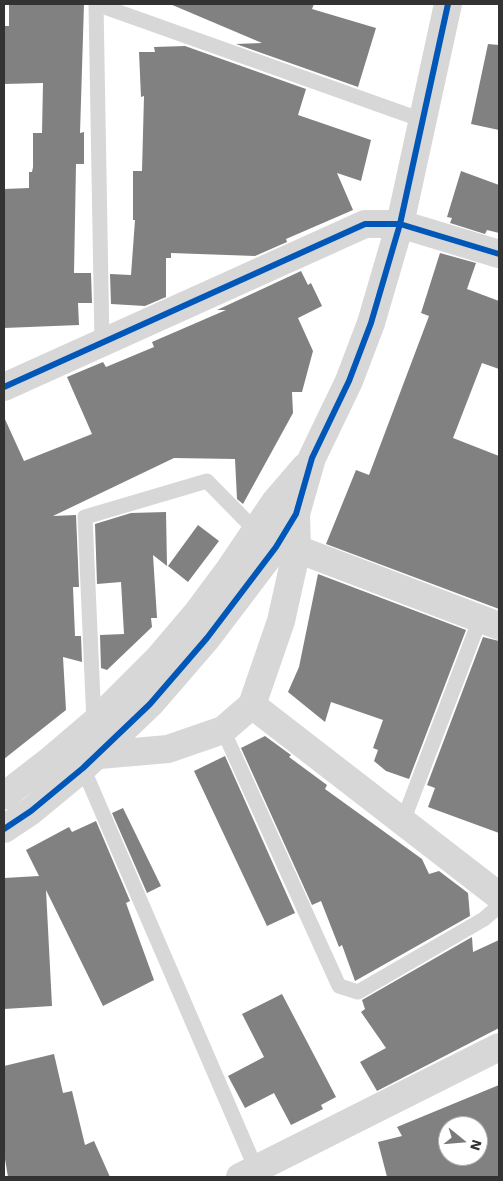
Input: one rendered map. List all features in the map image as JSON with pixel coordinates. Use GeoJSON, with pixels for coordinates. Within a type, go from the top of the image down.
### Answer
{"type":"FeatureCollection","features":[{"type":"Feature","properties":{"kind":"street"},"geometry":{"type":"LineString","coordinates":[[4,829],[31,811],[91,762],[150,704],[207,638],[276,547],[296,514],[312,458],[349,381],[371,323],[400,224],[448,4]]}},
{"type":"Feature","properties":{"kind":"street"},"geometry":{"type":"LineString","coordinates":[[4,386],[102,344],[365,224],[400,224],[499,254]]}},
{"type":"Feature","properties":{"kind":"street"},"geometry":{"type":"LineString","coordinates":[[4,796],[94,723],[158,659],[197,613],[275,502],[312,458]]}},
{"type":"Feature","properties":{"kind":"street"},"geometry":{"type":"LineString","coordinates":[[91,762],[168,749],[224,730],[252,705],[281,621],[296,549],[296,514]]}},
{"type":"Feature","properties":{"kind":"street"},"geometry":{"type":"LineString","coordinates":[[296,549],[490,622]]}},
{"type":"Feature","properties":{"kind":"street"},"geometry":{"type":"LineString","coordinates":[[252,705],[499,896]]}},
{"type":"Feature","properties":{"kind":"street"},"geometry":{"type":"LineString","coordinates":[[248,1173],[499,1047]]}},
{"type":"Feature","properties":{"kind":"lane"},"geometry":{"type":"LineString","coordinates":[[102,344],[96,4],[422,120]]}},
{"type":"Feature","properties":{"kind":"lane"},"geometry":{"type":"LineString","coordinates":[[94,723],[86,516],[207,481],[256,531]]}},
{"type":"Feature","properties":{"kind":"lane"},"geometry":{"type":"LineString","coordinates":[[403,821],[490,622]]}},
{"type":"Feature","properties":{"kind":"lane"},"geometry":{"type":"LineString","coordinates":[[224,730],[339,986],[358,992],[484,919],[499,906]]}},
{"type":"Feature","properties":{"kind":"lane"},"geometry":{"type":"LineString","coordinates":[[91,762],[248,1173]]}},
{"type":"Feature","properties":{"kind":"building"},"geometry":{"type":"Polygon","coordinates":[[[9,4],[84,4],[80,133],[84,132],[84,164],[76,164],[74,273],[91,273],[92,303],[78,303],[79,325],[4,328],[4,189],[29,188],[29,172],[32,172],[33,167],[33,133],[42,133],[43,83],[4,84],[4,26],[9,26],[9,4]]]}},
{"type":"Feature","properties":{"kind":"building"},"geometry":{"type":"Polygon","coordinates":[[[170,4],[314,4],[312,9],[376,28],[358,87],[236,44],[262,43],[170,4]]]}},
{"type":"Feature","properties":{"kind":"building"},"geometry":{"type":"Polygon","coordinates":[[[488,44],[499,45],[499,130],[471,124],[488,44]]]}},
{"type":"Feature","properties":{"kind":"building"},"geometry":{"type":"Polygon","coordinates":[[[185,46],[306,89],[298,115],[371,140],[361,181],[337,173],[353,210],[286,239],[287,242],[255,256],[171,253],[171,258],[166,258],[166,297],[145,306],[111,304],[110,274],[131,275],[135,220],[133,220],[133,171],[142,171],[144,96],[141,97],[139,52],[155,52],[154,47],[185,46]]]}},
{"type":"Feature","properties":{"kind":"building"},"geometry":{"type":"Polygon","coordinates":[[[461,171],[499,185],[499,233],[487,230],[485,234],[450,223],[452,218],[447,217],[461,171]]]}},
{"type":"Feature","properties":{"kind":"building"},"geometry":{"type":"Polygon","coordinates":[[[440,253],[476,263],[467,289],[499,301],[499,369],[482,363],[453,438],[499,456],[499,609],[326,544],[356,470],[369,475],[429,316],[421,313],[440,253]]]}},
{"type":"Feature","properties":{"kind":"building"},"geometry":{"type":"Polygon","coordinates":[[[301,271],[308,285],[311,283],[322,306],[298,318],[313,351],[302,392],[292,392],[293,413],[243,504],[237,499],[235,459],[174,458],[53,516],[76,515],[79,587],[73,587],[75,636],[81,636],[82,662],[63,657],[66,710],[4,759],[4,417],[24,461],[92,434],[67,377],[103,362],[106,367],[154,347],[152,342],[226,310],[217,310],[301,271]]]}},
{"type":"Feature","properties":{"kind":"building"},"geometry":{"type":"Polygon","coordinates":[[[166,512],[167,566],[153,555],[157,618],[151,618],[152,627],[107,670],[101,668],[100,635],[124,634],[121,582],[97,584],[95,524],[131,513],[166,512]]]}},
{"type":"Feature","properties":{"kind":"building"},"geometry":{"type":"Polygon","coordinates":[[[198,525],[219,541],[188,582],[168,566],[198,525]]]}},
{"type":"Feature","properties":{"kind":"building"},"geometry":{"type":"Polygon","coordinates":[[[318,574],[466,630],[409,779],[386,771],[374,761],[378,750],[373,748],[383,720],[331,702],[325,722],[288,692],[299,667],[318,574]]]}},
{"type":"Feature","properties":{"kind":"building"},"geometry":{"type":"Polygon","coordinates":[[[483,637],[499,641],[499,833],[428,807],[435,788],[427,785],[483,637]]]}},
{"type":"Feature","properties":{"kind":"building"},"geometry":{"type":"Polygon","coordinates":[[[265,736],[291,755],[289,757],[327,785],[325,789],[422,859],[429,874],[439,871],[468,893],[470,916],[355,981],[342,945],[339,947],[321,901],[312,905],[241,748],[265,736]]]}},
{"type":"Feature","properties":{"kind":"building"},"geometry":{"type":"Polygon","coordinates":[[[225,756],[295,913],[267,926],[194,771],[225,756]]]}},
{"type":"Feature","properties":{"kind":"building"},"geometry":{"type":"Polygon","coordinates":[[[123,808],[161,886],[147,893],[112,813],[123,808]]]}},
{"type":"Feature","properties":{"kind":"building"},"geometry":{"type":"Polygon","coordinates":[[[96,821],[130,901],[126,903],[154,980],[103,1006],[46,890],[52,1006],[4,1009],[4,878],[39,876],[26,850],[69,827],[72,832],[96,821]]]}},
{"type":"Feature","properties":{"kind":"building"},"geometry":{"type":"Polygon","coordinates":[[[472,937],[473,952],[499,940],[499,1028],[377,1091],[360,1062],[386,1048],[361,1012],[365,1009],[362,1000],[472,937]]]}},
{"type":"Feature","properties":{"kind":"building"},"geometry":{"type":"Polygon","coordinates":[[[282,994],[336,1097],[321,1105],[323,1109],[291,1125],[274,1093],[245,1108],[228,1076],[264,1057],[242,1014],[282,994]]]}},
{"type":"Feature","properties":{"kind":"building"},"geometry":{"type":"Polygon","coordinates":[[[54,1054],[63,1093],[72,1091],[85,1145],[94,1141],[110,1177],[8,1177],[4,1159],[4,1066],[54,1054]]]}},
{"type":"Feature","properties":{"kind":"building"},"geometry":{"type":"Polygon","coordinates":[[[499,1085],[499,1177],[387,1177],[378,1142],[402,1136],[397,1127],[499,1085]]]}},
{"type":"Feature","properties":{"kind":"cycle path"},"geometry":{"type":"LineString","coordinates":[[4,829],[31,811],[83,768],[150,704],[207,638],[276,547],[296,514],[312,458],[349,381],[371,323],[400,224],[448,4]]}},
{"type":"Feature","properties":{"kind":"cycle path"},"geometry":{"type":"LineString","coordinates":[[4,387],[365,224],[400,224],[499,254]]}}]}
